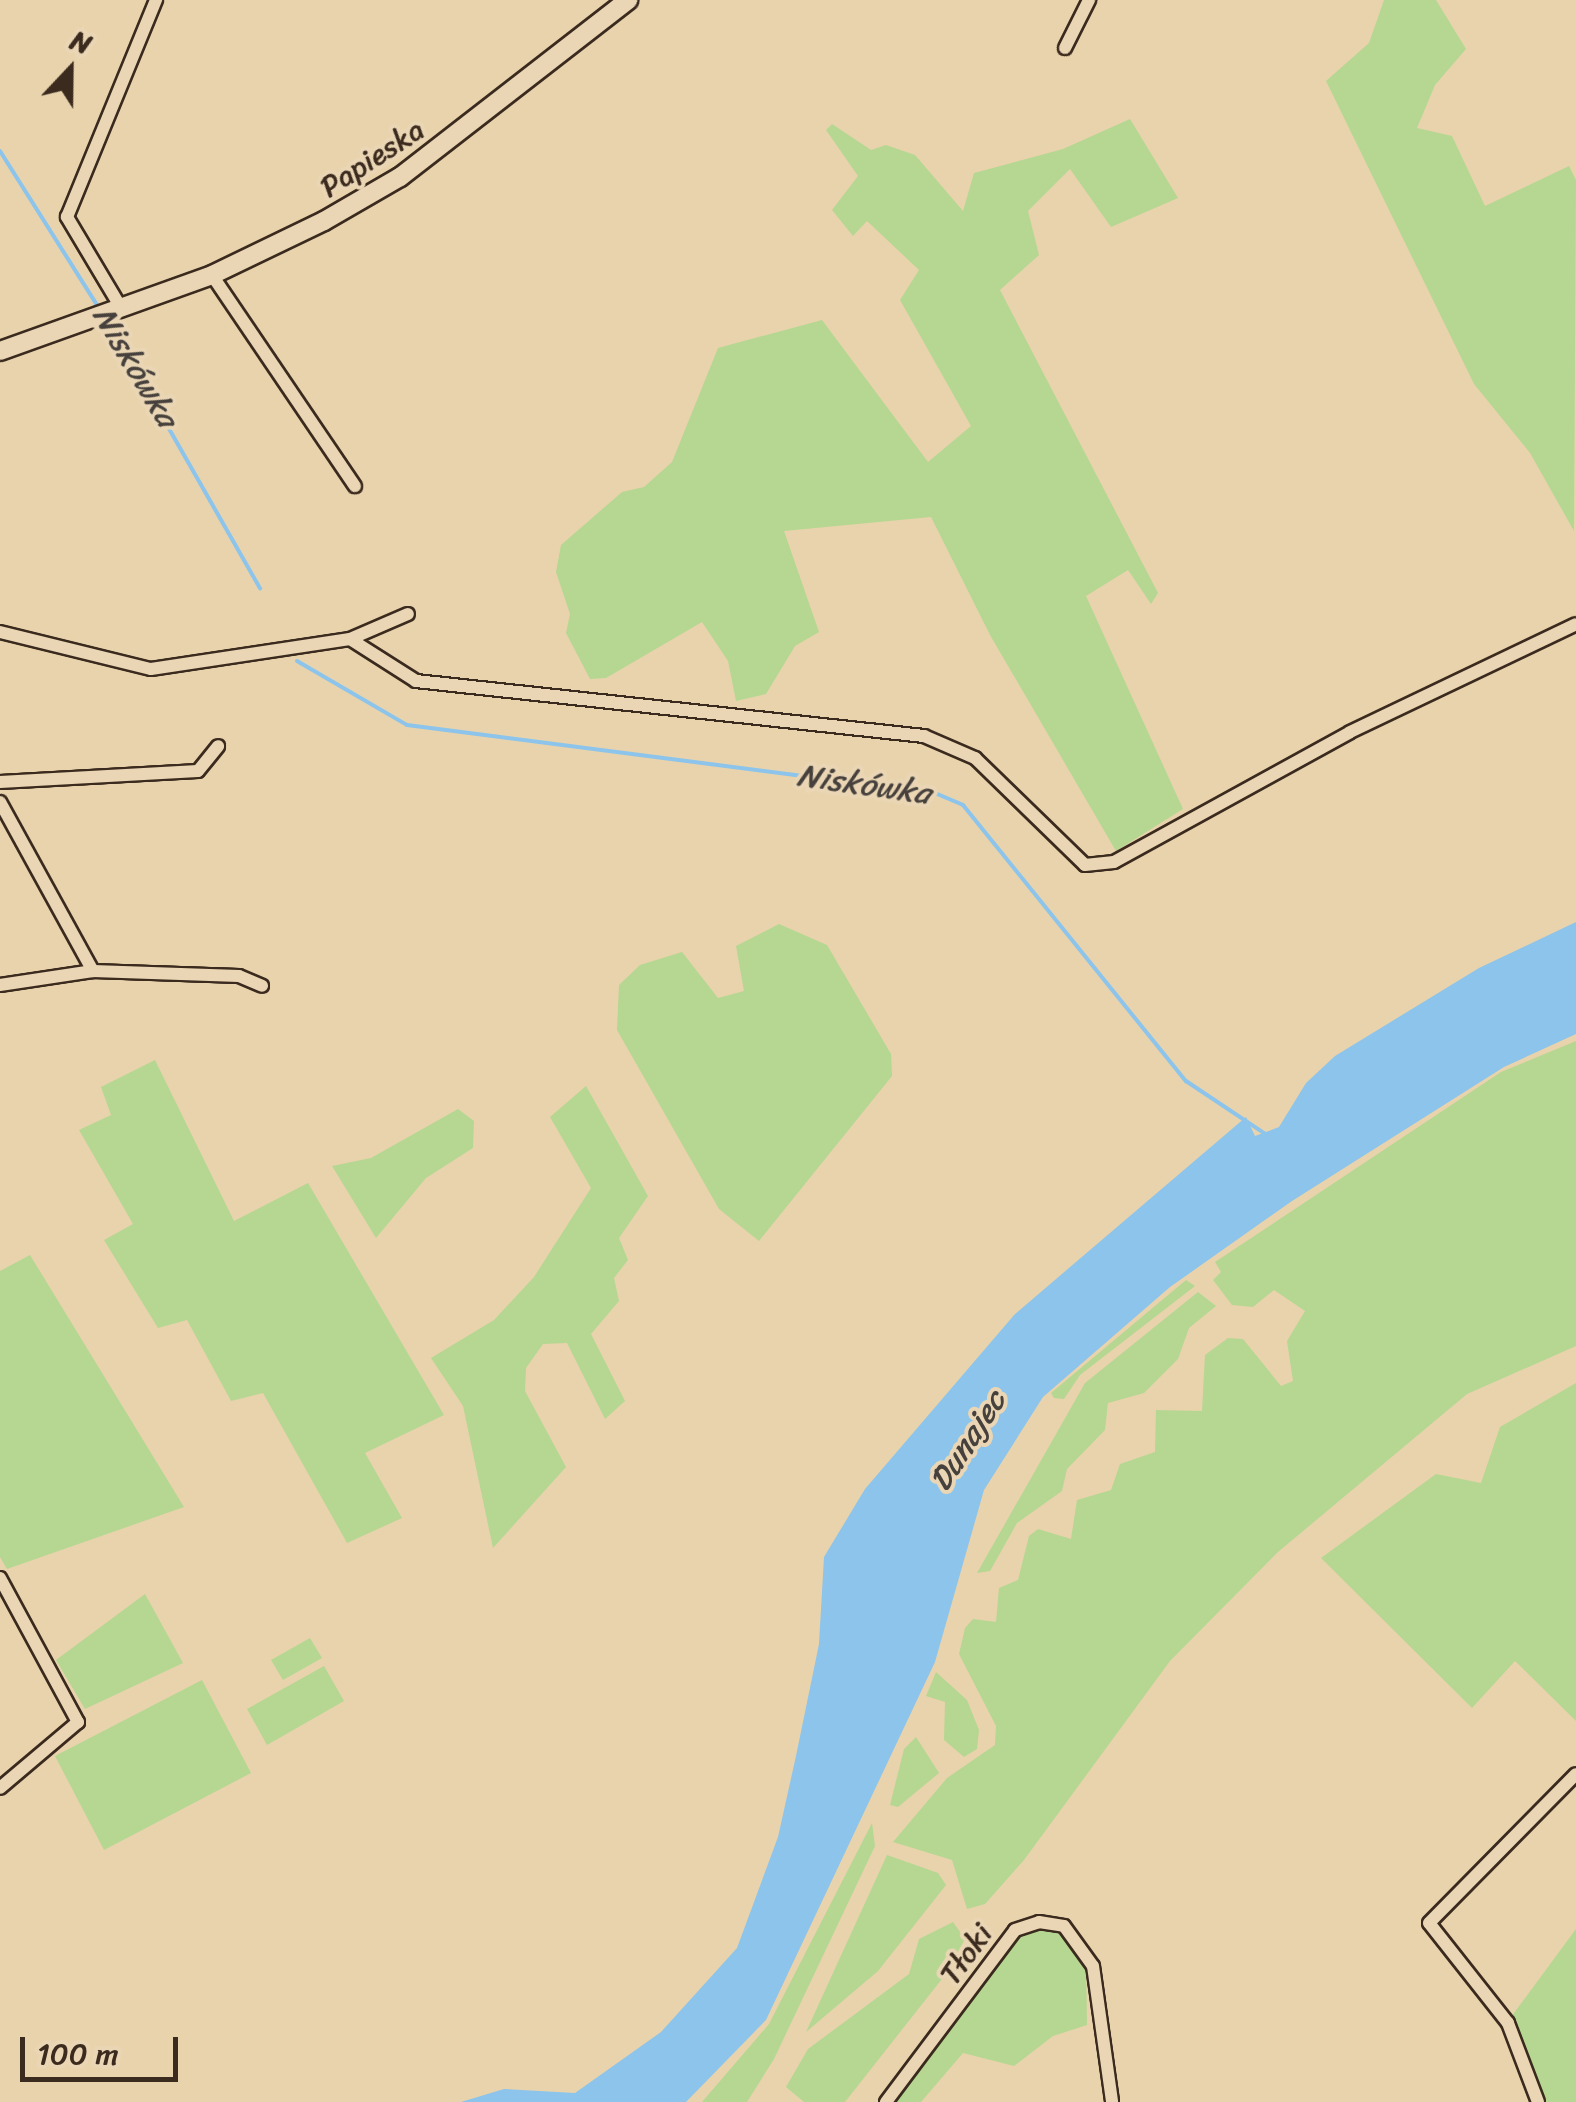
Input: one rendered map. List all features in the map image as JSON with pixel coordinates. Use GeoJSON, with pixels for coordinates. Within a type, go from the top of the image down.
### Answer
{"type":"FeatureCollection","features":[{"type":"Feature","properties":{"kind":"street"},"geometry":{"type":"LineString","coordinates":[[118,307],[67,218],[156,0]]}},
{"type":"Feature","properties":{"kind":"street","name":"Papieska"},"geometry":{"type":"LineString","coordinates":[[0,351],[212,275],[400,176],[628,0]]}},
{"type":"Feature","properties":{"kind":"street"},"geometry":{"type":"LineString","coordinates":[[1065,48],[1089,0]]}},
{"type":"Feature","properties":{"kind":"street"},"geometry":{"type":"LineString","coordinates":[[212,275],[355,486]]}},
{"type":"Feature","properties":{"kind":"street"},"geometry":{"type":"LineString","coordinates":[[0,632],[151,670],[302,640],[350,638],[408,614]]}},
{"type":"Feature","properties":{"kind":"street"},"geometry":{"type":"LineString","coordinates":[[350,638],[416,681],[924,736],[975,758],[1085,864],[1114,862],[1439,686],[1576,624]]}},
{"type":"Feature","properties":{"kind":"street"},"geometry":{"type":"LineString","coordinates":[[0,782],[198,771],[218,746]]}},
{"type":"Feature","properties":{"kind":"street"},"geometry":{"type":"LineString","coordinates":[[0,802],[93,971]]}},
{"type":"Feature","properties":{"kind":"street"},"geometry":{"type":"LineString","coordinates":[[0,985],[93,971],[239,976],[262,986]]}},
{"type":"Feature","properties":{"kind":"street"},"geometry":{"type":"LineString","coordinates":[[0,1578],[78,1722],[0,1788]]}},
{"type":"Feature","properties":{"kind":"street"},"geometry":{"type":"LineString","coordinates":[[1538,2102],[1508,2023],[1428,1923],[1576,1774]]}},
{"type":"Feature","properties":{"kind":"street","name":"Tłoki"},"geometry":{"type":"LineString","coordinates":[[886,2102],[1015,1930],[1039,1922],[1064,1926],[1093,1966],[1112,2102]]}},
{"type":"Feature","properties":{"kind":"green space"},"geometry":{"type":"Polygon","coordinates":[[[1384,0],[1436,0],[1466,49],[1435,85],[1417,128],[1452,136],[1485,206],[1569,166],[1576,180],[1574,531],[1530,453],[1474,384],[1326,81],[1369,43],[1384,0]]]}},
{"type":"Feature","properties":{"kind":"green space"},"geometry":{"type":"Polygon","coordinates":[[[1130,119],[1178,198],[1111,227],[1070,169],[1028,211],[1039,255],[1000,290],[1158,593],[1151,604],[1128,570],[1086,596],[1183,809],[1116,851],[990,635],[931,517],[784,531],[819,632],[795,646],[766,694],[736,701],[728,661],[702,622],[606,678],[590,679],[566,633],[570,614],[556,572],[561,545],[622,492],[644,487],[672,462],[718,348],[822,320],[928,462],[971,426],[900,300],[919,270],[867,221],[853,236],[832,210],[858,176],[826,130],[832,124],[871,150],[886,145],[915,155],[963,211],[974,173],[1063,149],[1130,119]]]}},
{"type":"Feature","properties":{"kind":"green space"},"geometry":{"type":"Polygon","coordinates":[[[779,924],[827,945],[891,1054],[892,1076],[759,1241],[719,1209],[617,1030],[619,985],[640,965],[682,952],[718,998],[744,991],[736,946],[779,924]]]}},
{"type":"Feature","properties":{"kind":"green space"},"geometry":{"type":"Polygon","coordinates":[[[1576,1041],[1576,1346],[1467,1394],[1278,1552],[1170,1661],[1024,1860],[985,1904],[967,1909],[952,1860],[893,1842],[947,1778],[995,1745],[996,1726],[959,1654],[965,1628],[973,1619],[996,1622],[999,1588],[1018,1580],[1029,1536],[1038,1529],[1071,1539],[1077,1500],[1111,1490],[1120,1464],[1155,1452],[1156,1410],[1202,1411],[1205,1355],[1228,1338],[1243,1339],[1281,1386],[1293,1381],[1287,1341],[1305,1311],[1274,1290],[1253,1307],[1232,1305],[1213,1280],[1221,1272],[1215,1262],[1501,1072],[1576,1041]]]}},
{"type":"Feature","properties":{"kind":"green space"},"geometry":{"type":"Polygon","coordinates":[[[155,1060],[234,1221],[308,1183],[444,1415],[365,1453],[402,1518],[347,1543],[263,1393],[231,1401],[187,1320],[158,1328],[104,1240],[133,1224],[79,1130],[111,1115],[101,1087],[155,1060]]]}},
{"type":"Feature","properties":{"kind":"green space"},"geometry":{"type":"Polygon","coordinates":[[[586,1086],[648,1196],[619,1238],[628,1260],[614,1278],[619,1301],[591,1334],[625,1401],[605,1419],[567,1343],[543,1344],[526,1368],[525,1391],[566,1467],[493,1548],[463,1406],[431,1358],[494,1320],[534,1277],[591,1188],[550,1117],[586,1086]]]}},
{"type":"Feature","properties":{"kind":"green space"},"geometry":{"type":"Polygon","coordinates":[[[458,1109],[474,1121],[473,1148],[426,1178],[376,1238],[332,1166],[371,1158],[458,1109]]]}},
{"type":"Feature","properties":{"kind":"green space"},"geometry":{"type":"Polygon","coordinates":[[[30,1255],[184,1507],[7,1569],[0,1557],[0,1271],[30,1255]]]}},
{"type":"Feature","properties":{"kind":"green space"},"geometry":{"type":"Polygon","coordinates":[[[1186,1280],[1195,1286],[1080,1375],[1064,1399],[1054,1398],[1051,1393],[1186,1280]]]}},
{"type":"Feature","properties":{"kind":"green space"},"geometry":{"type":"Polygon","coordinates":[[[1198,1292],[1216,1306],[1189,1328],[1178,1359],[1144,1393],[1108,1403],[1105,1430],[1067,1469],[1062,1491],[1017,1523],[990,1571],[977,1573],[1085,1383],[1198,1292]]]}},
{"type":"Feature","properties":{"kind":"green space"},"geometry":{"type":"Polygon","coordinates":[[[1576,1383],[1576,1721],[1515,1661],[1472,1708],[1321,1558],[1436,1474],[1481,1483],[1500,1427],[1576,1383]]]}},
{"type":"Feature","properties":{"kind":"green space"},"geometry":{"type":"Polygon","coordinates":[[[145,1594],[183,1663],[85,1709],[56,1660],[145,1594]]]}},
{"type":"Feature","properties":{"kind":"green space"},"geometry":{"type":"Polygon","coordinates":[[[310,1638],[322,1658],[283,1680],[271,1660],[310,1638]]]}},
{"type":"Feature","properties":{"kind":"green space"},"geometry":{"type":"Polygon","coordinates":[[[324,1666],[344,1701],[267,1745],[247,1709],[324,1666]]]}},
{"type":"Feature","properties":{"kind":"green space"},"geometry":{"type":"Polygon","coordinates":[[[936,1672],[967,1700],[979,1730],[977,1749],[964,1757],[944,1740],[945,1702],[926,1696],[936,1672]]]}},
{"type":"Feature","properties":{"kind":"green space"},"geometry":{"type":"Polygon","coordinates":[[[202,1680],[251,1773],[104,1850],[55,1756],[202,1680]]]}},
{"type":"Feature","properties":{"kind":"green space"},"geometry":{"type":"Polygon","coordinates":[[[916,1737],[939,1773],[898,1807],[890,1805],[904,1749],[916,1737]]]}},
{"type":"Feature","properties":{"kind":"green space"},"geometry":{"type":"Polygon","coordinates":[[[872,1823],[875,1846],[774,2059],[747,2102],[702,2102],[769,2024],[872,1823]]]}},
{"type":"Feature","properties":{"kind":"green space"},"geometry":{"type":"Polygon","coordinates":[[[887,1855],[938,1873],[946,1885],[878,1971],[806,2032],[887,1855]]]}},
{"type":"Feature","properties":{"kind":"green space"},"geometry":{"type":"Polygon","coordinates":[[[953,1922],[965,1939],[945,1975],[845,2102],[804,2102],[786,2087],[808,2049],[909,1974],[919,1939],[953,1922]]]}},
{"type":"Feature","properties":{"kind":"green space"},"geometry":{"type":"Polygon","coordinates":[[[1026,1929],[1059,1932],[1076,1946],[1086,1963],[1087,2025],[1053,2036],[1014,2066],[963,2053],[921,2102],[893,2102],[1026,1929]]]}},
{"type":"Feature","properties":{"kind":"green space"},"geometry":{"type":"Polygon","coordinates":[[[1576,1929],[1576,2102],[1545,2102],[1511,2017],[1576,1929]]]}},
{"type":"Feature","properties":{"kind":"water","name":"Dunajec"},"geometry":{"type":"Polygon","coordinates":[[[1576,922],[1576,1034],[1504,1067],[1292,1201],[1170,1287],[1043,1397],[984,1490],[935,1662],[766,2020],[686,2102],[461,2102],[504,2089],[575,2093],[661,2032],[737,1948],[778,1837],[819,1644],[824,1557],[865,1489],[1015,1314],[1246,1117],[1255,1136],[1279,1127],[1306,1083],[1335,1056],[1479,968],[1576,922]]]}},
{"type":"Feature","properties":{"kind":"waterway","name":"Niskówka"},"geometry":{"type":"LineString","coordinates":[[0,151],[99,308]]}},
{"type":"Feature","properties":{"kind":"waterway","name":"Niskówka"},"geometry":{"type":"LineString","coordinates":[[107,320],[260,588]]}},
{"type":"Feature","properties":{"kind":"waterway","name":"Niskówka"},"geometry":{"type":"LineString","coordinates":[[297,661],[407,725],[935,793],[963,805],[1186,1081],[1267,1135]]}}]}
